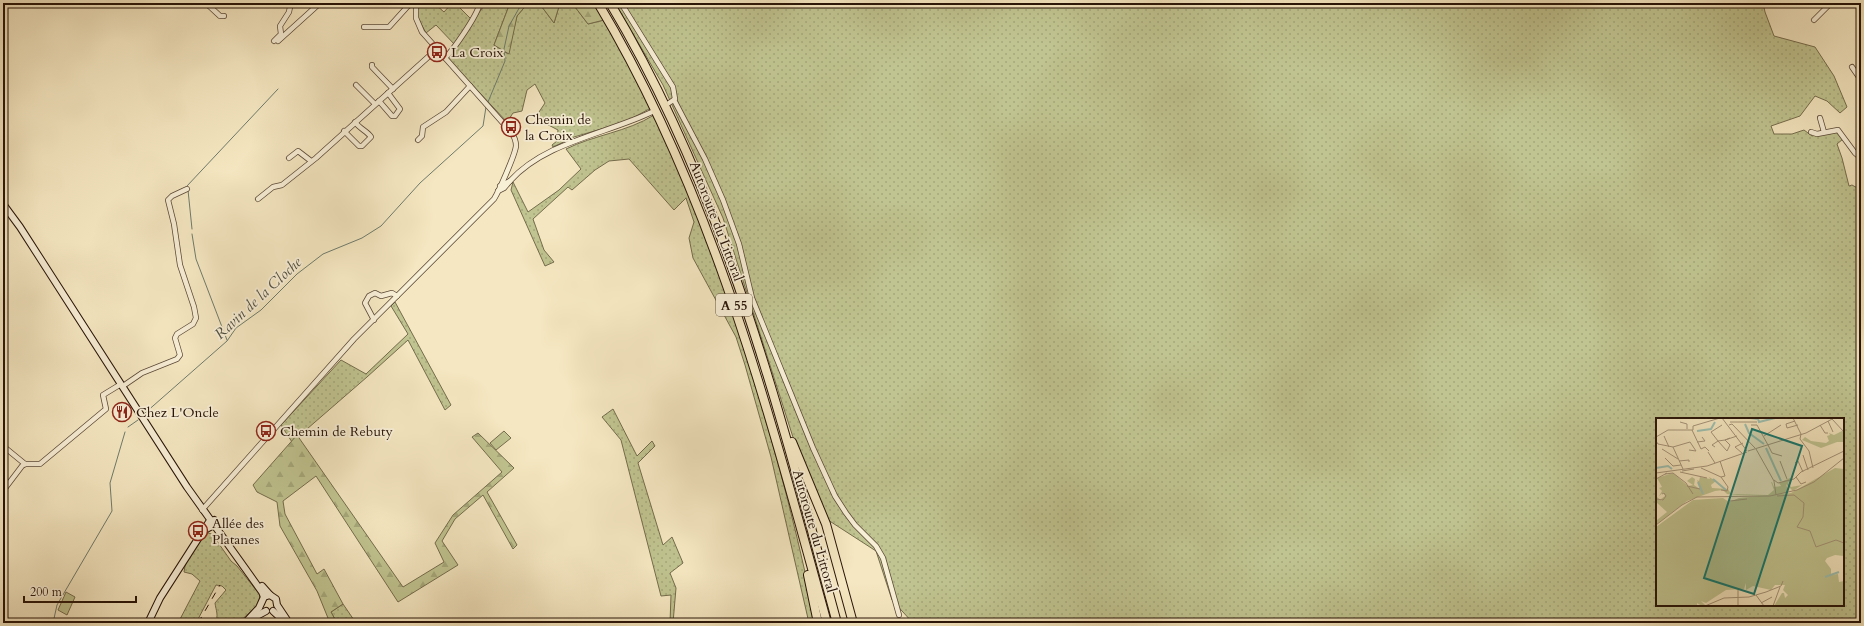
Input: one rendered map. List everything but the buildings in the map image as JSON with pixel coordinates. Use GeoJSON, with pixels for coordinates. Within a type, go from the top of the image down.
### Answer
{"type":"FeatureCollection","features":[{"type":"Feature","properties":{"kind":"highway","name":"Autoroute du Littoral"},"geometry":{"type":"LineString","coordinates":[[598,3],[625,48],[643,83],[685,174],[729,288],[779,451],[827,623]]}},
{"type":"Feature","properties":{"kind":"highway","name":"Autoroute du Littoral"},"geometry":{"type":"LineString","coordinates":[[610,3],[634,42],[667,107],[721,236],[754,328],[837,623]]}},
{"type":"Feature","properties":{"kind":"highway"},"geometry":{"type":"LineString","coordinates":[[754,328],[797,456],[824,519],[852,623]]}},
{"type":"Feature","properties":{"kind":"highway"},"geometry":{"type":"LineString","coordinates":[[779,451],[807,569],[818,623]]}},
{"type":"Feature","properties":{"kind":"main road"},"geometry":{"type":"LineString","coordinates":[[3,204],[20,227],[174,466],[265,598],[263,608],[270,611],[286,623]]}},
{"type":"Feature","properties":{"kind":"main road"},"geometry":{"type":"LineString","coordinates":[[148,623],[160,598],[203,531],[213,522]]}},
{"type":"Feature","properties":{"kind":"main road"},"geometry":{"type":"LineString","coordinates":[[265,598],[276,599],[277,605],[289,623]]}},
{"type":"Feature","properties":{"kind":"main road"},"geometry":{"type":"LineString","coordinates":[[245,623],[259,608],[265,598]]}},
{"type":"Feature","properties":{"kind":"main road"},"geometry":{"type":"LineString","coordinates":[[245,623],[270,611],[277,605]]}},
{"type":"Feature","properties":{"kind":"street"},"geometry":{"type":"LineString","coordinates":[[206,3],[220,16],[224,16]]}},
{"type":"Feature","properties":{"kind":"street"},"geometry":{"type":"LineString","coordinates":[[286,3],[290,7],[290,11],[280,26],[281,34],[276,41],[320,3]]}},
{"type":"Feature","properties":{"kind":"street"},"geometry":{"type":"LineString","coordinates":[[204,508],[354,339],[493,200],[498,192],[515,151],[515,140],[511,132],[437,49],[418,25],[415,3],[410,4],[389,27],[364,27]]}},
{"type":"Feature","properties":{"kind":"street"},"geometry":{"type":"LineString","coordinates":[[445,58],[452,51],[477,13],[480,3]]}},
{"type":"Feature","properties":{"kind":"street"},"geometry":{"type":"LineString","coordinates":[[621,3],[673,87],[672,102],[705,159],[723,200],[739,244],[752,298],[813,448],[835,496],[846,513],[880,552],[885,564],[899,615]]}},
{"type":"Feature","properties":{"kind":"street"},"geometry":{"type":"LineString","coordinates":[[1814,20],[1831,3]]}},
{"type":"Feature","properties":{"kind":"street"},"geometry":{"type":"LineString","coordinates":[[258,199],[273,187],[282,185],[311,161],[437,49]]}},
{"type":"Feature","properties":{"kind":"street"},"geometry":{"type":"LineString","coordinates":[[372,65],[372,67],[393,89]]}},
{"type":"Feature","properties":{"kind":"street"},"geometry":{"type":"LineString","coordinates":[[1852,67],[1861,80]]}},
{"type":"Feature","properties":{"kind":"street"},"geometry":{"type":"LineString","coordinates":[[356,85],[392,116],[395,116],[400,108],[388,93]]}},
{"type":"Feature","properties":{"kind":"street"},"geometry":{"type":"LineString","coordinates":[[418,140],[422,136],[423,127],[446,112],[470,86]]}},
{"type":"Feature","properties":{"kind":"street"},"geometry":{"type":"LineString","coordinates":[[498,192],[504,188],[519,172],[563,145],[652,112]]}},
{"type":"Feature","properties":{"kind":"street"},"geometry":{"type":"LineString","coordinates":[[1820,118],[1824,132]]}},
{"type":"Feature","properties":{"kind":"street"},"geometry":{"type":"LineString","coordinates":[[344,131],[359,146],[362,146],[371,137],[367,132],[359,128],[355,122]]}},
{"type":"Feature","properties":{"kind":"street"},"geometry":{"type":"LineString","coordinates":[[1811,132],[1817,134],[1838,130],[1855,153],[1861,158]]}},
{"type":"Feature","properties":{"kind":"street"},"geometry":{"type":"LineString","coordinates":[[290,158],[298,151],[311,161]]}},
{"type":"Feature","properties":{"kind":"street"},"geometry":{"type":"LineString","coordinates":[[500,186],[510,181]]}},
{"type":"Feature","properties":{"kind":"street"},"geometry":{"type":"LineString","coordinates":[[3,446],[25,464],[40,464],[106,409],[103,395],[142,373],[177,359],[180,355],[175,338],[178,334],[193,324],[196,318],[194,307],[180,265],[174,224],[168,200],[172,196],[187,189]]}},
{"type":"Feature","properties":{"kind":"street"},"geometry":{"type":"LineString","coordinates":[[374,320],[365,303],[369,296],[376,293],[381,296],[392,293],[397,296]]}},
{"type":"Feature","properties":{"kind":"street"},"geometry":{"type":"LineString","coordinates":[[3,492],[25,464]]}},
{"type":"Feature","properties":{"kind":"green space"},"geometry":{"type":"Polygon","coordinates":[[[419,3],[434,3],[444,12],[452,3],[455,3],[473,21],[486,3],[510,3],[494,45],[508,54],[517,16],[528,3],[539,3],[554,23],[560,3],[572,3],[588,24],[604,20],[651,108],[625,122],[574,137],[553,147],[552,145],[557,141],[558,130],[535,118],[545,103],[535,84],[527,90],[522,111],[513,113],[507,122],[447,58],[456,46],[436,25],[426,33],[418,18],[419,3]]]}},
{"type":"Feature","properties":{"kind":"green space"},"geometry":{"type":"Polygon","coordinates":[[[510,3],[528,3],[517,16],[509,54],[494,45],[510,3]]]}},
{"type":"Feature","properties":{"kind":"green space"},"geometry":{"type":"Polygon","coordinates":[[[539,3],[560,3],[554,23],[539,3]]]}},
{"type":"Feature","properties":{"kind":"green space"},"geometry":{"type":"Polygon","coordinates":[[[572,3],[593,3],[604,20],[588,24],[572,3]]]}},
{"type":"Feature","properties":{"kind":"green space"},"geometry":{"type":"Polygon","coordinates":[[[615,3],[1763,3],[1774,36],[1815,47],[1834,76],[1847,107],[1840,113],[1827,101],[1815,96],[1800,116],[1771,126],[1774,134],[1792,134],[1804,130],[1812,136],[1838,130],[1843,139],[1837,144],[1849,186],[1852,185],[1861,190],[1861,623],[913,623],[892,600],[876,551],[828,520],[799,456],[723,218],[663,85],[615,3]]]}},
{"type":"Feature","properties":{"kind":"green space"},"geometry":{"type":"Polygon","coordinates":[[[654,115],[692,202],[739,332],[776,455],[816,623],[809,623],[771,457],[736,337],[693,258],[689,238],[694,222],[686,198],[674,210],[629,159],[609,161],[595,170],[572,190],[568,187],[533,219],[544,250],[554,262],[545,266],[511,190],[513,182],[528,212],[559,190],[581,169],[566,149],[588,140],[633,126],[654,115]]]}},
{"type":"Feature","properties":{"kind":"green space"},"geometry":{"type":"Polygon","coordinates":[[[395,302],[451,405],[445,410],[408,340],[292,442],[281,425],[341,360],[366,374],[408,334],[391,306],[395,302]]]}},
{"type":"Feature","properties":{"kind":"green space"},"geometry":{"type":"Polygon","coordinates":[[[613,409],[637,456],[652,441],[655,446],[638,463],[663,545],[672,537],[683,563],[670,573],[676,588],[673,623],[670,623],[671,595],[661,596],[621,440],[602,417],[613,409]]]}},
{"type":"Feature","properties":{"kind":"green space"},"geometry":{"type":"Polygon","coordinates":[[[504,431],[511,438],[496,450],[490,443],[504,431]]]}},
{"type":"Feature","properties":{"kind":"green space"},"geometry":{"type":"Polygon","coordinates":[[[478,433],[514,468],[487,492],[517,545],[513,549],[483,495],[455,519],[442,541],[458,565],[398,602],[316,476],[283,501],[285,514],[317,574],[324,569],[343,604],[331,612],[337,623],[330,623],[317,591],[280,526],[277,502],[257,492],[253,485],[297,435],[403,587],[444,562],[435,543],[453,515],[502,472],[472,437],[478,433]]]}},
{"type":"Feature","properties":{"kind":"green space"},"geometry":{"type":"Polygon","coordinates":[[[208,533],[212,534],[231,561],[237,566],[260,595],[258,605],[238,623],[215,623],[217,615],[215,603],[226,590],[222,586],[216,585],[196,623],[178,623],[200,581],[192,574],[184,572],[187,561],[196,545],[208,533]]]}},
{"type":"Feature","properties":{"kind":"green space"},"geometry":{"type":"Polygon","coordinates":[[[66,592],[75,597],[67,615],[58,610],[66,592]]]}},
{"type":"Feature","properties":{"kind":"green space"},"geometry":{"type":"Polygon","coordinates":[[[343,604],[356,623],[337,623],[331,612],[343,604]]]}},
{"type":"Feature","properties":{"kind":"waterway","name":"Ravin de la Cloche"},"geometry":{"type":"LineString","coordinates":[[488,102],[505,61],[504,49],[509,26],[522,3]]}},
{"type":"Feature","properties":{"kind":"waterway"},"geometry":{"type":"LineString","coordinates":[[187,186],[278,89]]}},
{"type":"Feature","properties":{"kind":"waterway","name":"Ravin de la Cloche"},"geometry":{"type":"LineString","coordinates":[[145,413],[227,341],[236,328],[261,310],[297,274],[323,254],[362,238],[381,226],[420,183],[483,126],[486,107]]}},
{"type":"Feature","properties":{"kind":"waterway"},"geometry":{"type":"LineString","coordinates":[[188,190],[192,229]]}},
{"type":"Feature","properties":{"kind":"waterway"},"geometry":{"type":"LineString","coordinates":[[192,234],[196,259],[227,340]]}},
{"type":"Feature","properties":{"kind":"waterway","name":"Ravin de la Cloche"},"geometry":{"type":"LineString","coordinates":[[128,427],[138,420]]}},
{"type":"Feature","properties":{"kind":"waterway","name":"Ravin de la Cloche"},"geometry":{"type":"LineString","coordinates":[[53,623],[57,605],[112,511],[110,483],[125,432]]}},
{"type":"Feature","properties":{"kind":"railway"},"geometry":{"type":"LineString","coordinates":[[198,623],[220,585]]}},
{"type":"Feature","properties":{"kind":"place","name":"La Croix"},"geometry":{"type":"Point","coordinates":[437,52]}},
{"type":"Feature","properties":{"kind":"place","name":"Chemin de la Croix"},"geometry":{"type":"Point","coordinates":[511,127]}},
{"type":"Feature","properties":{"kind":"place","name":"Chez L'Oncle"},"geometry":{"type":"Point","coordinates":[122,412]}},
{"type":"Feature","properties":{"kind":"place","name":"Chemin de Rebuty"},"geometry":{"type":"Point","coordinates":[266,431]}},
{"type":"Feature","properties":{"kind":"place","name":"Allée des Platanes"},"geometry":{"type":"Point","coordinates":[198,531]}}]}
